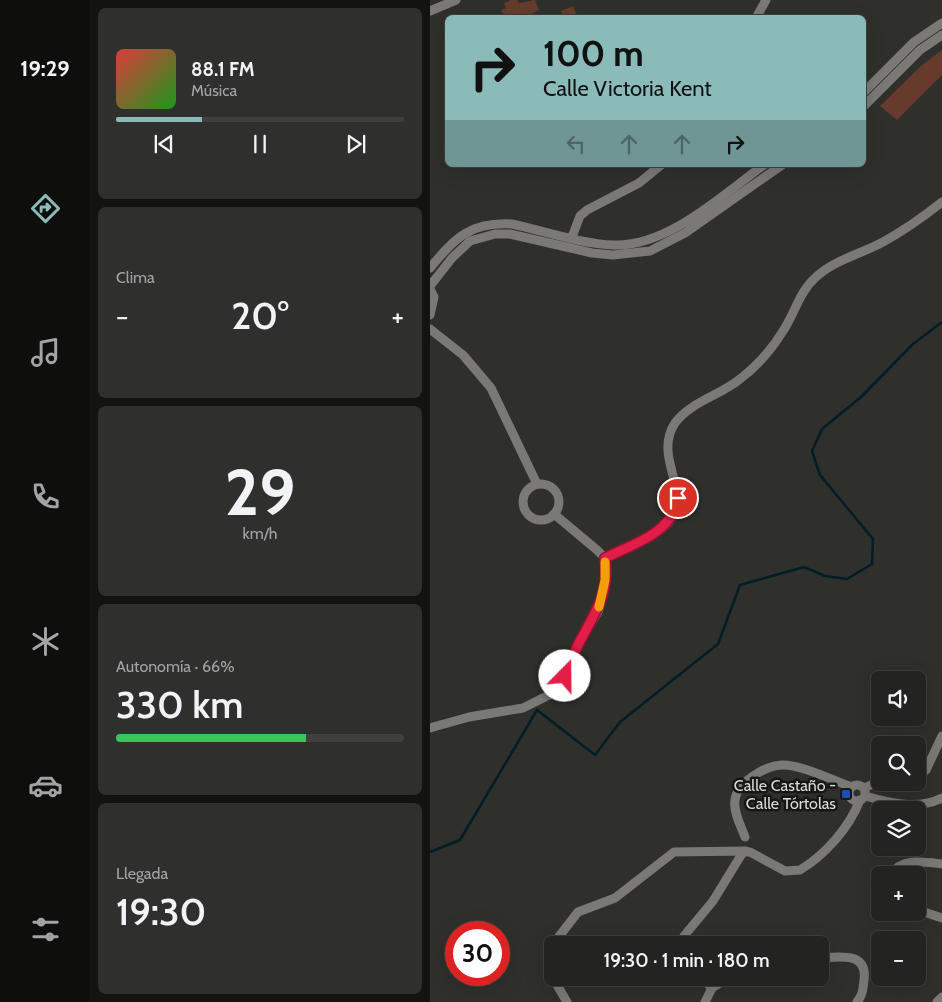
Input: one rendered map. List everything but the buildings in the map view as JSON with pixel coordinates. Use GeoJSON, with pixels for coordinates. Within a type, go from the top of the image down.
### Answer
{"type":"FeatureCollection","features":[{"type":"Feature","properties":{"kind":"street"},"geometry":{"type":"LineString","coordinates":[[430,11],[456,0]]}},
{"type":"Feature","properties":{"kind":"street"},"geometry":{"type":"LineString","coordinates":[[758,15],[766,0]]}},
{"type":"Feature","properties":{"kind":"street"},"geometry":{"type":"LineString","coordinates":[[866,90],[914,42],[942,23]]}},
{"type":"Feature","properties":{"kind":"street"},"geometry":{"type":"LineString","coordinates":[[866,104],[920,50],[942,35]]}},
{"type":"Feature","properties":{"kind":"street"},"geometry":{"type":"LineString","coordinates":[[572,237],[580,216],[587,210],[639,183],[659,167]]}},
{"type":"Feature","properties":{"kind":"street"},"geometry":{"type":"LineString","coordinates":[[430,268],[455,239],[478,226],[512,224],[613,245],[630,244],[663,235],[761,167]]}},
{"type":"Feature","properties":{"kind":"street"},"geometry":{"type":"LineString","coordinates":[[430,314],[433,308],[434,297],[430,287],[452,258],[470,241],[495,234],[510,234],[606,254],[632,255],[650,251],[685,233],[779,167]]}},
{"type":"Feature","properties":{"kind":"street"},"geometry":{"type":"LineString","coordinates":[[605,558],[653,534],[671,518],[678,498],[677,487],[668,463],[667,450],[669,437],[675,424],[683,414],[724,390],[756,365],[784,331],[798,301],[816,277],[827,268],[883,242],[942,202]]}},
{"type":"Feature","properties":{"kind":"street"},"geometry":{"type":"LineString","coordinates":[[430,329],[463,355],[491,388],[537,484]]}},
{"type":"Feature","properties":{"kind":"street"},"geometry":{"type":"LineString","coordinates":[[537,484],[548,485],[556,492],[559,504],[554,514],[545,519],[535,519],[524,508],[524,493],[537,484]]}},
{"type":"Feature","properties":{"kind":"street"},"geometry":{"type":"LineString","coordinates":[[430,728],[443,722],[523,708],[549,695],[559,685],[579,643],[598,612],[605,580],[605,558],[554,514]]}},
{"type":"Feature","properties":{"kind":"street"},"geometry":{"type":"LineString","coordinates":[[926,770],[942,736]]}},
{"type":"Feature","properties":{"kind":"street"},"geometry":{"type":"LineString","coordinates":[[745,837],[735,812],[734,800],[739,789],[765,770],[781,765],[794,766],[852,787],[857,785],[863,795],[908,804],[918,804],[942,798]]}},
{"type":"Feature","properties":{"kind":"street"},"geometry":{"type":"LineString","coordinates":[[852,787],[849,792],[850,797],[854,800],[871,788]]}},
{"type":"Feature","properties":{"kind":"street"},"geometry":{"type":"LineString","coordinates":[[559,936],[578,912],[615,898],[674,852],[746,851],[785,870],[800,870],[808,866],[842,832],[856,812],[863,795]]}},
{"type":"Feature","properties":{"kind":"street"},"geometry":{"type":"LineString","coordinates":[[684,936],[714,901],[746,851]]}},
{"type":"Feature","properties":{"kind":"street"},"geometry":{"type":"LineString","coordinates":[[900,866],[905,863],[942,864]]}},
{"type":"Feature","properties":{"kind":"street"},"geometry":{"type":"LineString","coordinates":[[926,913],[942,918]]}},
{"type":"Feature","properties":{"kind":"street"},"geometry":{"type":"LineString","coordinates":[[829,957],[849,956],[861,963],[865,971],[861,997],[857,1002]]}},
{"type":"Feature","properties":{"kind":"street"},"geometry":{"type":"LineString","coordinates":[[559,986],[566,1002]]}},
{"type":"Feature","properties":{"kind":"street"},"geometry":{"type":"LineString","coordinates":[[705,1002],[712,988],[715,986]]}},
{"type":"Feature","properties":{"kind":"street"},"geometry":{"type":"LineString","coordinates":[[937,1002],[942,997]]}},
{"type":"Feature","properties":{"kind":"waterway"},"geometry":{"type":"LineString","coordinates":[[430,852],[460,840],[537,710],[595,755],[620,722],[718,644],[740,585],[804,567],[825,576],[847,579],[872,564],[873,539],[820,475],[812,451],[822,429],[861,397],[913,344],[942,322]]}},
{"type":"Feature","properties":{"kind":"slow traffic"},"geometry":{"type":"LineString","coordinates":[[599,607],[603,595],[605,562]]}},
{"type":"Feature","properties":{"kind":"place","name":"Calle Castaño - Calle Tórtolas"},"geometry":{"type":"Point","coordinates":[846,794]}},
{"type":"Feature","properties":{"kind":"route"},"geometry":{"type":"LineString","coordinates":[[565,676],[579,643],[598,612],[605,580],[605,558],[665,526],[676,508],[678,498]]}}]}
